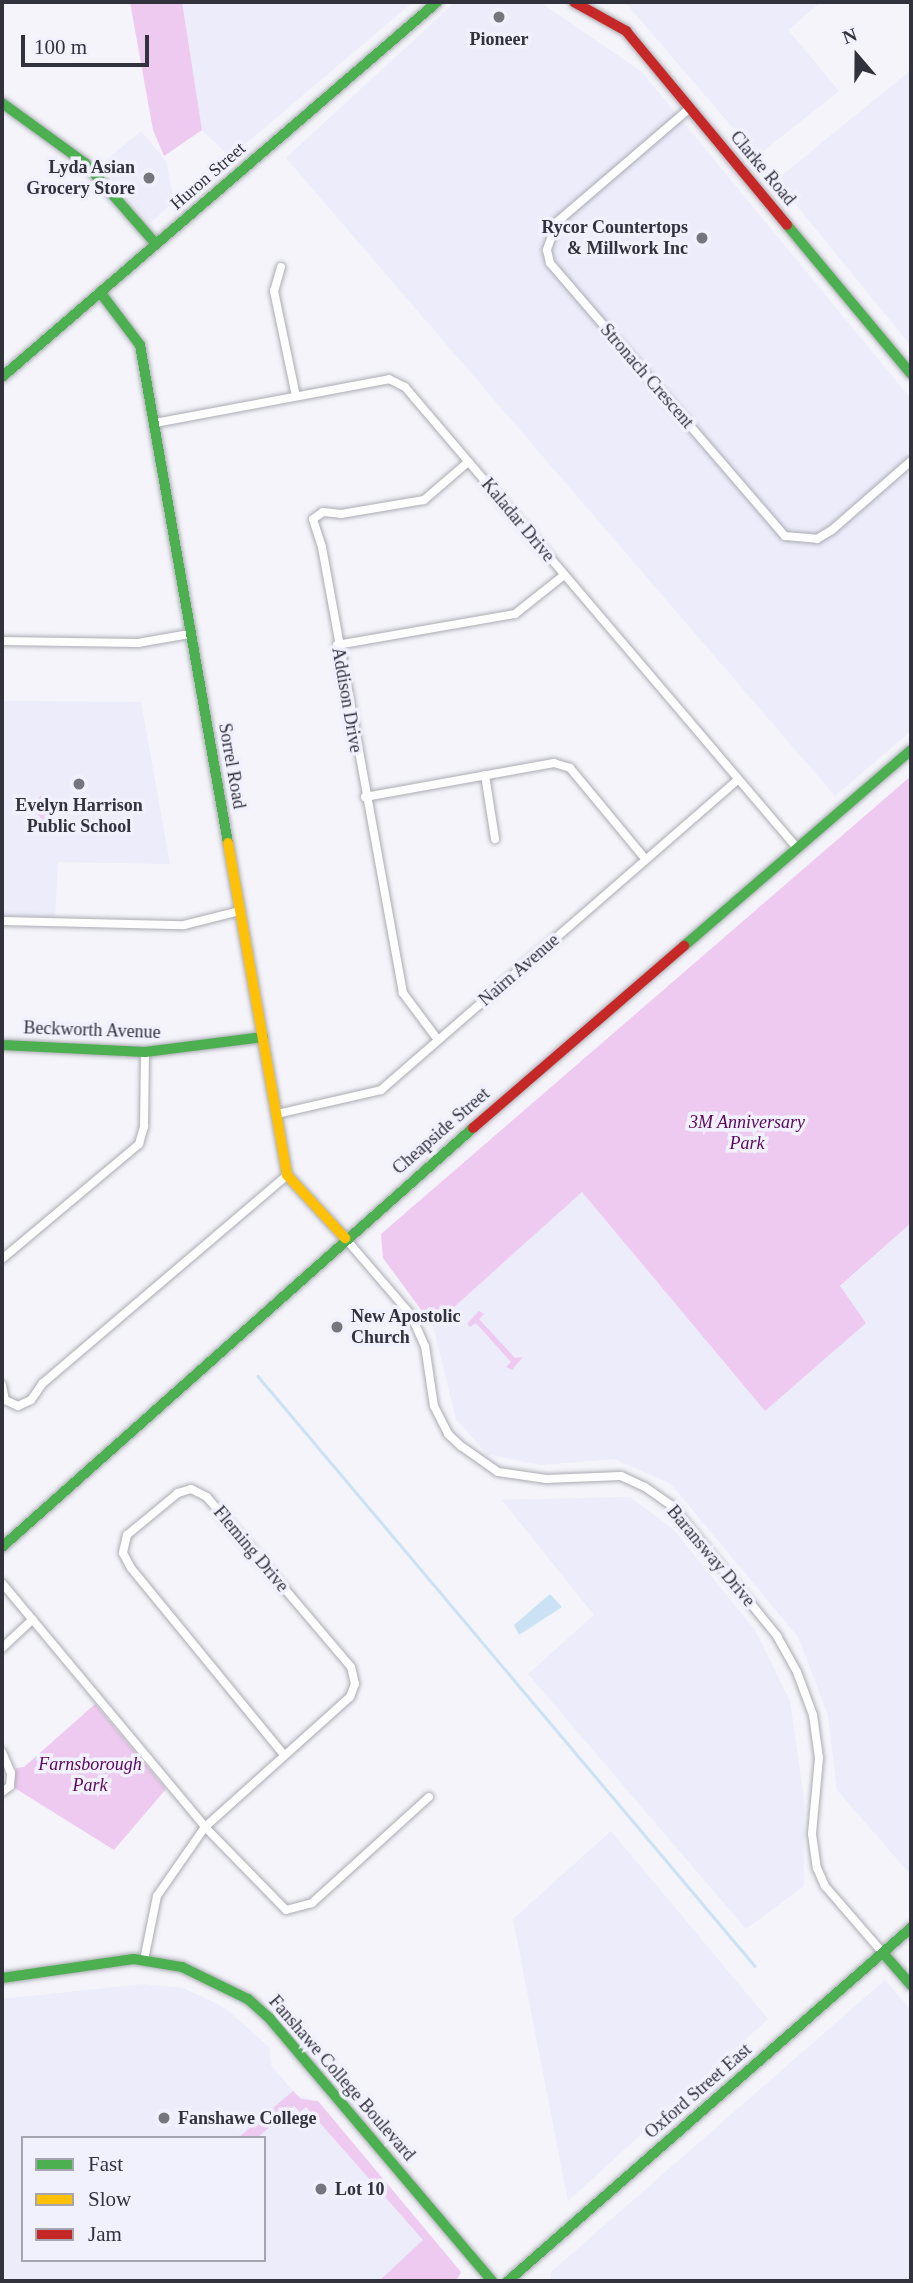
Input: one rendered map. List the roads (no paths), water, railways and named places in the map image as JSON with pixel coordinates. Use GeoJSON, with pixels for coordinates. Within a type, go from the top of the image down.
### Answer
{"type":"FeatureCollection","features":[{"type":"Feature","properties":{"kind":"street","name":"Huron Street"},"geometry":{"type":"LineString","coordinates":[[2,377],[438,2]]}},
{"type":"Feature","properties":{"kind":"street","name":"Clarke Road"},"geometry":{"type":"LineString","coordinates":[[574,2],[626,31],[911,374]]}},
{"type":"Feature","properties":{"kind":"street"},"geometry":{"type":"LineString","coordinates":[[2,103],[85,163],[156,244]]}},
{"type":"Feature","properties":{"kind":"street","name":"Stronach Crescent"},"geometry":{"type":"LineString","coordinates":[[690,108],[557,222],[547,250],[551,263],[785,536],[799,541],[817,539],[832,530],[911,461]]}},
{"type":"Feature","properties":{"kind":"street"},"geometry":{"type":"LineString","coordinates":[[281,267],[274,291],[296,396]]}},
{"type":"Feature","properties":{"kind":"street","name":"Sorrel Road"},"geometry":{"type":"LineString","coordinates":[[100,292],[140,345],[189,634],[287,1175]]}},
{"type":"Feature","properties":{"kind":"street","name":"Kaladar Drive"},"geometry":{"type":"LineString","coordinates":[[155,423],[389,379],[405,387],[797,848]]}},
{"type":"Feature","properties":{"kind":"street","name":"Addison Drive"},"geometry":{"type":"LineString","coordinates":[[438,1040],[403,993],[337,645],[322,547],[313,519],[324,512],[341,514],[424,500],[468,461]]}},
{"type":"Feature","properties":{"kind":"street"},"geometry":{"type":"LineString","coordinates":[[337,645],[514,614],[564,575]]}},
{"type":"Feature","properties":{"kind":"street"},"geometry":{"type":"LineString","coordinates":[[2,641],[138,643],[189,634]]}},
{"type":"Feature","properties":{"kind":"street","name":"Cheapside Street"},"geometry":{"type":"LineString","coordinates":[[2,1547],[345,1238],[911,750]]}},
{"type":"Feature","properties":{"kind":"street"},"geometry":{"type":"LineString","coordinates":[[365,797],[554,763],[570,768],[646,860]]}},
{"type":"Feature","properties":{"kind":"street"},"geometry":{"type":"LineString","coordinates":[[485,775],[495,839]]}},
{"type":"Feature","properties":{"kind":"street","name":"Nairn Avenue"},"geometry":{"type":"LineString","coordinates":[[277,1114],[381,1090],[738,780]]}},
{"type":"Feature","properties":{"kind":"street"},"geometry":{"type":"LineString","coordinates":[[2,921],[184,925],[240,911]]}},
{"type":"Feature","properties":{"kind":"street","name":"Beckworth Avenue"},"geometry":{"type":"LineString","coordinates":[[2,1045],[145,1052],[263,1037]]}},
{"type":"Feature","properties":{"kind":"street"},"geometry":{"type":"LineString","coordinates":[[2,1259],[139,1144],[144,1126],[145,1052]]}},
{"type":"Feature","properties":{"kind":"street"},"geometry":{"type":"LineString","coordinates":[[2,1385],[5,1399],[18,1405],[31,1399],[43,1383],[287,1175],[345,1238]]}},
{"type":"Feature","properties":{"kind":"street","name":"Baransway Drive"},"geometry":{"type":"LineString","coordinates":[[345,1238],[411,1315],[425,1346],[434,1406],[448,1434],[461,1446],[498,1472],[546,1479],[621,1476],[645,1487],[671,1505],[777,1636],[797,1672],[813,1715],[819,1758],[812,1835],[817,1868],[825,1886],[883,1953]]}},
{"type":"Feature","properties":{"kind":"street","name":"Fleming Drive"},"geometry":{"type":"LineString","coordinates":[[144,1960],[157,1896],[205,1827],[350,1697],[355,1684],[351,1667],[207,1497],[191,1489],[178,1493],[127,1535],[123,1553],[131,1568],[284,1755]]}},
{"type":"Feature","properties":{"kind":"street"},"geometry":{"type":"LineString","coordinates":[[2,1583],[205,1827],[286,1910],[312,1903],[429,1797]]}},
{"type":"Feature","properties":{"kind":"street"},"geometry":{"type":"LineString","coordinates":[[2,1648],[33,1619]]}},
{"type":"Feature","properties":{"kind":"street"},"geometry":{"type":"LineString","coordinates":[[2,1752],[11,1773],[10,1786],[2,1792]]}},
{"type":"Feature","properties":{"kind":"street","name":"Oxford Street East"},"geometry":{"type":"LineString","coordinates":[[508,2281],[911,1928]]}},
{"type":"Feature","properties":{"kind":"street"},"geometry":{"type":"LineString","coordinates":[[883,1953],[911,1985]]}},
{"type":"Feature","properties":{"kind":"street","name":"Fanshawe College Boulevard"},"geometry":{"type":"LineString","coordinates":[[2,1978],[102,1960],[144,1960],[182,1967],[219,1982],[270,2018],[492,2281]]}},
{"type":"Feature","properties":{"kind":"water"},"geometry":{"type":"Polygon","coordinates":[[[550,1594],[562,1607],[519,1635],[514,1625],[550,1594]]]}},
{"type":"Feature","properties":{"kind":"waterway"},"geometry":{"type":"LineString","coordinates":[[258,1376],[755,1966]]}},
{"type":"Feature","properties":{"kind":"place","name":"Pioneer"},"geometry":{"type":"Point","coordinates":[499,17]}},
{"type":"Feature","properties":{"kind":"place","name":"Lyda Asian Grocery Store"},"geometry":{"type":"Point","coordinates":[149,178]}},
{"type":"Feature","properties":{"kind":"place","name":"Rycor Countertops & Millwork Inc"},"geometry":{"type":"Point","coordinates":[702,238]}},
{"type":"Feature","properties":{"kind":"place","name":"Evelyn Harrison Public School"},"geometry":{"type":"Point","coordinates":[79,784]}},
{"type":"Feature","properties":{"kind":"place","name":"New Apostolic Church"},"geometry":{"type":"Point","coordinates":[337,1327]}},
{"type":"Feature","properties":{"kind":"place","name":"Fanshawe College"},"geometry":{"type":"Point","coordinates":[164,2118]}},
{"type":"Feature","properties":{"kind":"place","name":"Lot 10"},"geometry":{"type":"Point","coordinates":[321,2189]}},
{"type":"Feature","properties":{"kind":"park label","name":"3M Anniversary Park"},"geometry":{"type":"Point","coordinates":[747,1133]}},
{"type":"Feature","properties":{"kind":"park label","name":"Farnsborough Park"},"geometry":{"type":"Point","coordinates":[90,1775]}}]}
